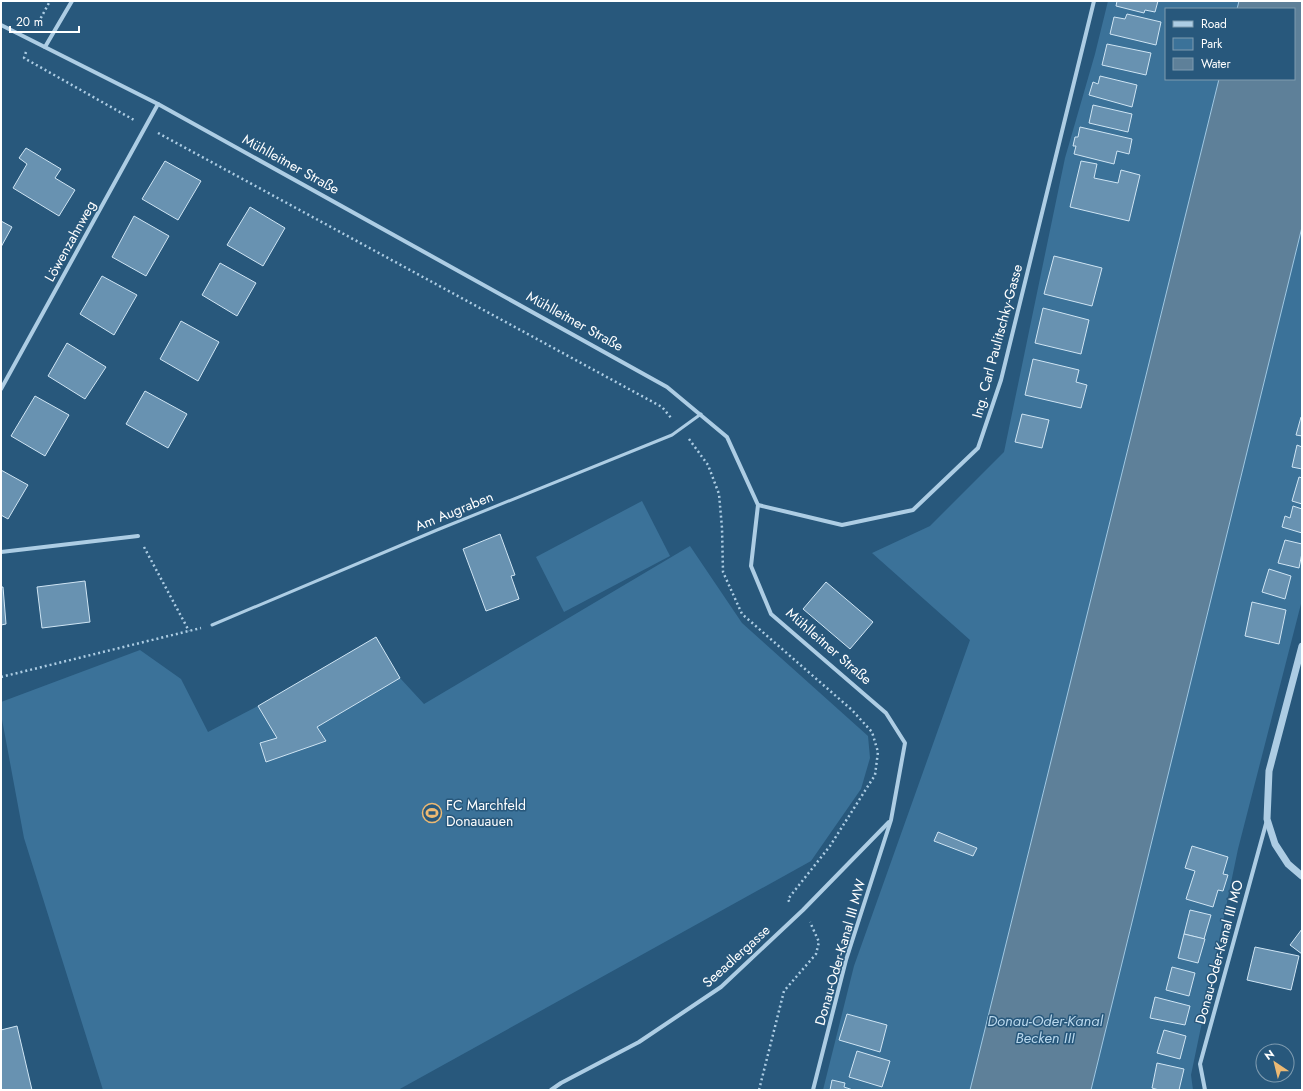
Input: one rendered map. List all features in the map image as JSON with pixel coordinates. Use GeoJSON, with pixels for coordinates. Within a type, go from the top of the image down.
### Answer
{"type":"FeatureCollection","features":[{"type":"Feature","properties":{"kind":"street"},"geometry":{"type":"LineString","coordinates":[[45,47],[72,1]]}},
{"type":"Feature","properties":{"kind":"street","name":"Ing. Carl Paulitschky-Gasse"},"geometry":{"type":"LineString","coordinates":[[758,505],[842,525],[913,510],[978,448],[1001,380],[1094,1]]}},
{"type":"Feature","properties":{"kind":"street","name":"Mühlleitner Straße"},"geometry":{"type":"LineString","coordinates":[[1,25],[158,104],[667,387],[727,437],[758,505],[751,566],[771,614],[886,713],[905,743],[891,820]]}},
{"type":"Feature","properties":{"kind":"street","name":"Löwenzahnweg"},"geometry":{"type":"LineString","coordinates":[[1,388],[158,104]]}},
{"type":"Feature","properties":{"kind":"street"},"geometry":{"type":"LineString","coordinates":[[1,552],[138,536]]}},
{"type":"Feature","properties":{"kind":"street"},"geometry":{"type":"LineString","coordinates":[[1302,646],[1269,772],[1267,819],[1275,844],[1288,864],[1302,876]]}},
{"type":"Feature","properties":{"kind":"street","name":"Donau-Oder-Kanal III MO"},"geometry":{"type":"LineString","coordinates":[[1205,1090],[1200,1064],[1267,819]]}},
{"type":"Feature","properties":{"kind":"street","name":"Seeadlergasse"},"geometry":{"type":"LineString","coordinates":[[551,1090],[561,1083],[639,1042],[721,987],[803,910],[891,820]]}},
{"type":"Feature","properties":{"kind":"street","name":"Donau-Oder-Kanal III MW"},"geometry":{"type":"LineString","coordinates":[[813,1090],[846,960],[891,820]]}},
{"type":"Feature","properties":{"kind":"lane","name":"Am Augraben"},"geometry":{"type":"LineString","coordinates":[[212,625],[437,530],[672,435],[701,414]]}},
{"type":"Feature","properties":{"kind":"path"},"geometry":{"type":"LineString","coordinates":[[138,536],[189,630]]}},
{"type":"Feature","properties":{"kind":"path"},"geometry":{"type":"LineString","coordinates":[[1,677],[212,625]]}},
{"type":"Feature","properties":{"kind":"green space"},"geometry":{"type":"Polygon","coordinates":[[[1108,1],[1239,1],[1237,8],[1165,8],[1165,80],[1219,80],[970,1090],[823,1090],[854,966],[970,640],[872,553],[930,526],[1004,452],[1065,158],[1095,54],[1108,1]]]}},
{"type":"Feature","properties":{"kind":"green space"},"geometry":{"type":"Polygon","coordinates":[[[1302,227],[1302,600],[1238,849],[1191,1075],[1193,1090],[1091,1090],[1302,227]]]}},
{"type":"Feature","properties":{"kind":"green space"},"geometry":{"type":"Polygon","coordinates":[[[642,501],[670,556],[564,612],[536,557],[642,501]]]}},
{"type":"Feature","properties":{"kind":"green space","name":"FC Marchfeld Donauauen"},"geometry":{"type":"Polygon","coordinates":[[[690,546],[742,623],[868,736],[870,758],[861,789],[811,861],[398,1090],[103,1090],[24,838],[1,714],[1,702],[140,650],[181,679],[208,732],[258,706],[376,637],[400,678],[424,704],[690,546]]]}},
{"type":"Feature","properties":{"kind":"water","name":"Donau-Oder-Kanal Becken III"},"geometry":{"type":"Polygon","coordinates":[[[1239,1],[1302,1],[1302,227],[1091,1090],[970,1090],[1219,80],[1295,80],[1295,8],[1237,8],[1239,1]]]}},
{"type":"Feature","properties":{"kind":"building"},"geometry":{"type":"Polygon","coordinates":[[[1117,1],[1158,1],[1155,12],[1145,10],[1144,13],[1116,6],[1117,1]]]}},
{"type":"Feature","properties":{"kind":"building"},"geometry":{"type":"Polygon","coordinates":[[[1127,14],[1161,22],[1156,45],[1110,34],[1114,17],[1125,19],[1127,14]]]}},
{"type":"Feature","properties":{"kind":"building"},"geometry":{"type":"Polygon","coordinates":[[[1107,44],[1151,53],[1146,75],[1102,65],[1107,44]]]}},
{"type":"Feature","properties":{"kind":"building"},"geometry":{"type":"Polygon","coordinates":[[[1100,76],[1137,85],[1132,107],[1089,95],[1093,82],[1098,84],[1100,76]]]}},
{"type":"Feature","properties":{"kind":"building"},"geometry":{"type":"Polygon","coordinates":[[[1093,105],[1132,114],[1128,132],[1089,123],[1093,105]]]}},
{"type":"Feature","properties":{"kind":"building"},"geometry":{"type":"Polygon","coordinates":[[[1080,127],[1132,139],[1129,154],[1117,151],[1114,164],[1074,154],[1076,146],[1073,146],[1075,137],[1078,137],[1080,127]]]}},
{"type":"Feature","properties":{"kind":"building"},"geometry":{"type":"Polygon","coordinates":[[[26,148],[61,169],[55,178],[75,190],[59,216],[13,188],[27,164],[19,158],[26,148]]]}},
{"type":"Feature","properties":{"kind":"building"},"geometry":{"type":"Polygon","coordinates":[[[165,161],[201,181],[178,220],[142,199],[165,161]]]}},
{"type":"Feature","properties":{"kind":"building"},"geometry":{"type":"Polygon","coordinates":[[[1081,161],[1097,164],[1094,178],[1118,183],[1121,170],[1140,175],[1129,221],[1070,207],[1081,161]]]}},
{"type":"Feature","properties":{"kind":"building"},"geometry":{"type":"Polygon","coordinates":[[[250,207],[285,228],[263,266],[227,245],[250,207]]]}},
{"type":"Feature","properties":{"kind":"building"},"geometry":{"type":"Polygon","coordinates":[[[134,216],[169,236],[146,276],[112,257],[134,216]]]}},
{"type":"Feature","properties":{"kind":"building"},"geometry":{"type":"Polygon","coordinates":[[[1,221],[12,227],[1,247],[1,221]]]}},
{"type":"Feature","properties":{"kind":"building"},"geometry":{"type":"Polygon","coordinates":[[[1054,256],[1102,268],[1092,306],[1044,294],[1054,256]]]}},
{"type":"Feature","properties":{"kind":"building"},"geometry":{"type":"Polygon","coordinates":[[[220,263],[256,283],[237,316],[202,295],[220,263]]]}},
{"type":"Feature","properties":{"kind":"building"},"geometry":{"type":"Polygon","coordinates":[[[102,276],[137,295],[114,335],[80,314],[102,276]]]}},
{"type":"Feature","properties":{"kind":"building"},"geometry":{"type":"Polygon","coordinates":[[[1043,308],[1089,320],[1081,354],[1035,343],[1043,308]]]}},
{"type":"Feature","properties":{"kind":"building"},"geometry":{"type":"Polygon","coordinates":[[[181,321],[219,342],[198,381],[160,359],[181,321]]]}},
{"type":"Feature","properties":{"kind":"building"},"geometry":{"type":"Polygon","coordinates":[[[67,343],[106,367],[85,399],[48,376],[67,343]]]}},
{"type":"Feature","properties":{"kind":"building"},"geometry":{"type":"Polygon","coordinates":[[[1033,359],[1079,370],[1076,382],[1087,385],[1081,408],[1025,395],[1033,359]]]}},
{"type":"Feature","properties":{"kind":"building"},"geometry":{"type":"Polygon","coordinates":[[[145,391],[187,414],[168,448],[126,424],[145,391]]]}},
{"type":"Feature","properties":{"kind":"building"},"geometry":{"type":"Polygon","coordinates":[[[35,396],[69,415],[45,456],[11,436],[35,396]]]}},
{"type":"Feature","properties":{"kind":"building"},"geometry":{"type":"Polygon","coordinates":[[[1022,414],[1049,420],[1042,448],[1015,442],[1022,414]]]}},
{"type":"Feature","properties":{"kind":"building"},"geometry":{"type":"Polygon","coordinates":[[[1302,417],[1302,436],[1296,435],[1302,417]]]}},
{"type":"Feature","properties":{"kind":"building"},"geometry":{"type":"Polygon","coordinates":[[[1297,445],[1302,447],[1302,469],[1292,467],[1297,445]]]}},
{"type":"Feature","properties":{"kind":"building"},"geometry":{"type":"Polygon","coordinates":[[[1,470],[28,485],[8,519],[1,515],[1,470]]]}},
{"type":"Feature","properties":{"kind":"building"},"geometry":{"type":"Polygon","coordinates":[[[1299,477],[1302,478],[1302,504],[1292,501],[1299,477]]]}},
{"type":"Feature","properties":{"kind":"building"},"geometry":{"type":"Polygon","coordinates":[[[1293,506],[1302,509],[1302,533],[1282,527],[1285,516],[1290,518],[1293,506]]]}},
{"type":"Feature","properties":{"kind":"building"},"geometry":{"type":"Polygon","coordinates":[[[500,534],[515,575],[511,576],[519,599],[486,611],[463,549],[500,534]]]}},
{"type":"Feature","properties":{"kind":"building"},"geometry":{"type":"Polygon","coordinates":[[[1285,540],[1302,544],[1299,568],[1278,563],[1285,540]]]}},
{"type":"Feature","properties":{"kind":"building"},"geometry":{"type":"Polygon","coordinates":[[[1269,569],[1291,576],[1285,599],[1262,592],[1269,569]]]}},
{"type":"Feature","properties":{"kind":"building"},"geometry":{"type":"Polygon","coordinates":[[[85,581],[90,622],[42,628],[37,587],[85,581]]]}},
{"type":"Feature","properties":{"kind":"building"},"geometry":{"type":"Polygon","coordinates":[[[826,582],[873,622],[850,649],[803,609],[826,582]]]}},
{"type":"Feature","properties":{"kind":"building"},"geometry":{"type":"Polygon","coordinates":[[[1,587],[3,587],[6,624],[1,625],[1,587]]]}},
{"type":"Feature","properties":{"kind":"building"},"geometry":{"type":"Polygon","coordinates":[[[1252,602],[1286,610],[1279,644],[1245,636],[1252,602]]]}},
{"type":"Feature","properties":{"kind":"building"},"geometry":{"type":"Polygon","coordinates":[[[376,637],[400,678],[317,727],[326,741],[266,762],[260,743],[277,738],[258,706],[376,637]]]}},
{"type":"Feature","properties":{"kind":"building"},"geometry":{"type":"Polygon","coordinates":[[[938,832],[977,848],[973,856],[934,841],[938,832]]]}},
{"type":"Feature","properties":{"kind":"building"},"geometry":{"type":"Polygon","coordinates":[[[1192,846],[1228,857],[1223,874],[1228,875],[1223,891],[1218,890],[1213,907],[1186,899],[1195,871],[1185,868],[1192,846]]]}},
{"type":"Feature","properties":{"kind":"building"},"geometry":{"type":"Polygon","coordinates":[[[1190,910],[1211,915],[1204,939],[1184,934],[1190,910]]]}},
{"type":"Feature","properties":{"kind":"building"},"geometry":{"type":"Polygon","coordinates":[[[1302,929],[1302,954],[1290,945],[1302,929]]]}},
{"type":"Feature","properties":{"kind":"building"},"geometry":{"type":"Polygon","coordinates":[[[1184,934],[1205,939],[1198,963],[1178,958],[1184,934]]]}},
{"type":"Feature","properties":{"kind":"building"},"geometry":{"type":"Polygon","coordinates":[[[1255,947],[1299,956],[1291,990],[1247,980],[1255,947]]]}},
{"type":"Feature","properties":{"kind":"building"},"geometry":{"type":"Polygon","coordinates":[[[1172,967],[1195,973],[1189,996],[1166,990],[1172,967]]]}},
{"type":"Feature","properties":{"kind":"building"},"geometry":{"type":"Polygon","coordinates":[[[1155,997],[1190,1006],[1185,1025],[1150,1018],[1155,997]]]}},
{"type":"Feature","properties":{"kind":"building"},"geometry":{"type":"Polygon","coordinates":[[[847,1014],[887,1025],[880,1052],[839,1040],[847,1014]]]}},
{"type":"Feature","properties":{"kind":"building"},"geometry":{"type":"Polygon","coordinates":[[[17,1026],[32,1090],[1,1090],[1,1030],[17,1026]]]}},
{"type":"Feature","properties":{"kind":"building"},"geometry":{"type":"Polygon","coordinates":[[[1164,1030],[1186,1036],[1180,1059],[1157,1053],[1164,1030]]]}},
{"type":"Feature","properties":{"kind":"building"},"geometry":{"type":"Polygon","coordinates":[[[857,1051],[890,1061],[882,1087],[849,1077],[857,1051]]]}},
{"type":"Feature","properties":{"kind":"building"},"geometry":{"type":"Polygon","coordinates":[[[1157,1063],[1184,1069],[1179,1090],[1159,1090],[1152,1088],[1157,1063]]]}},
{"type":"Feature","properties":{"kind":"building"},"geometry":{"type":"Polygon","coordinates":[[[832,1080],[845,1083],[844,1087],[853,1090],[830,1090],[832,1080]]]}},
{"type":"Feature","properties":{"kind":"place","name":"FC Marchfeld Donauauen"},"geometry":{"type":"Point","coordinates":[432,813]}}]}
